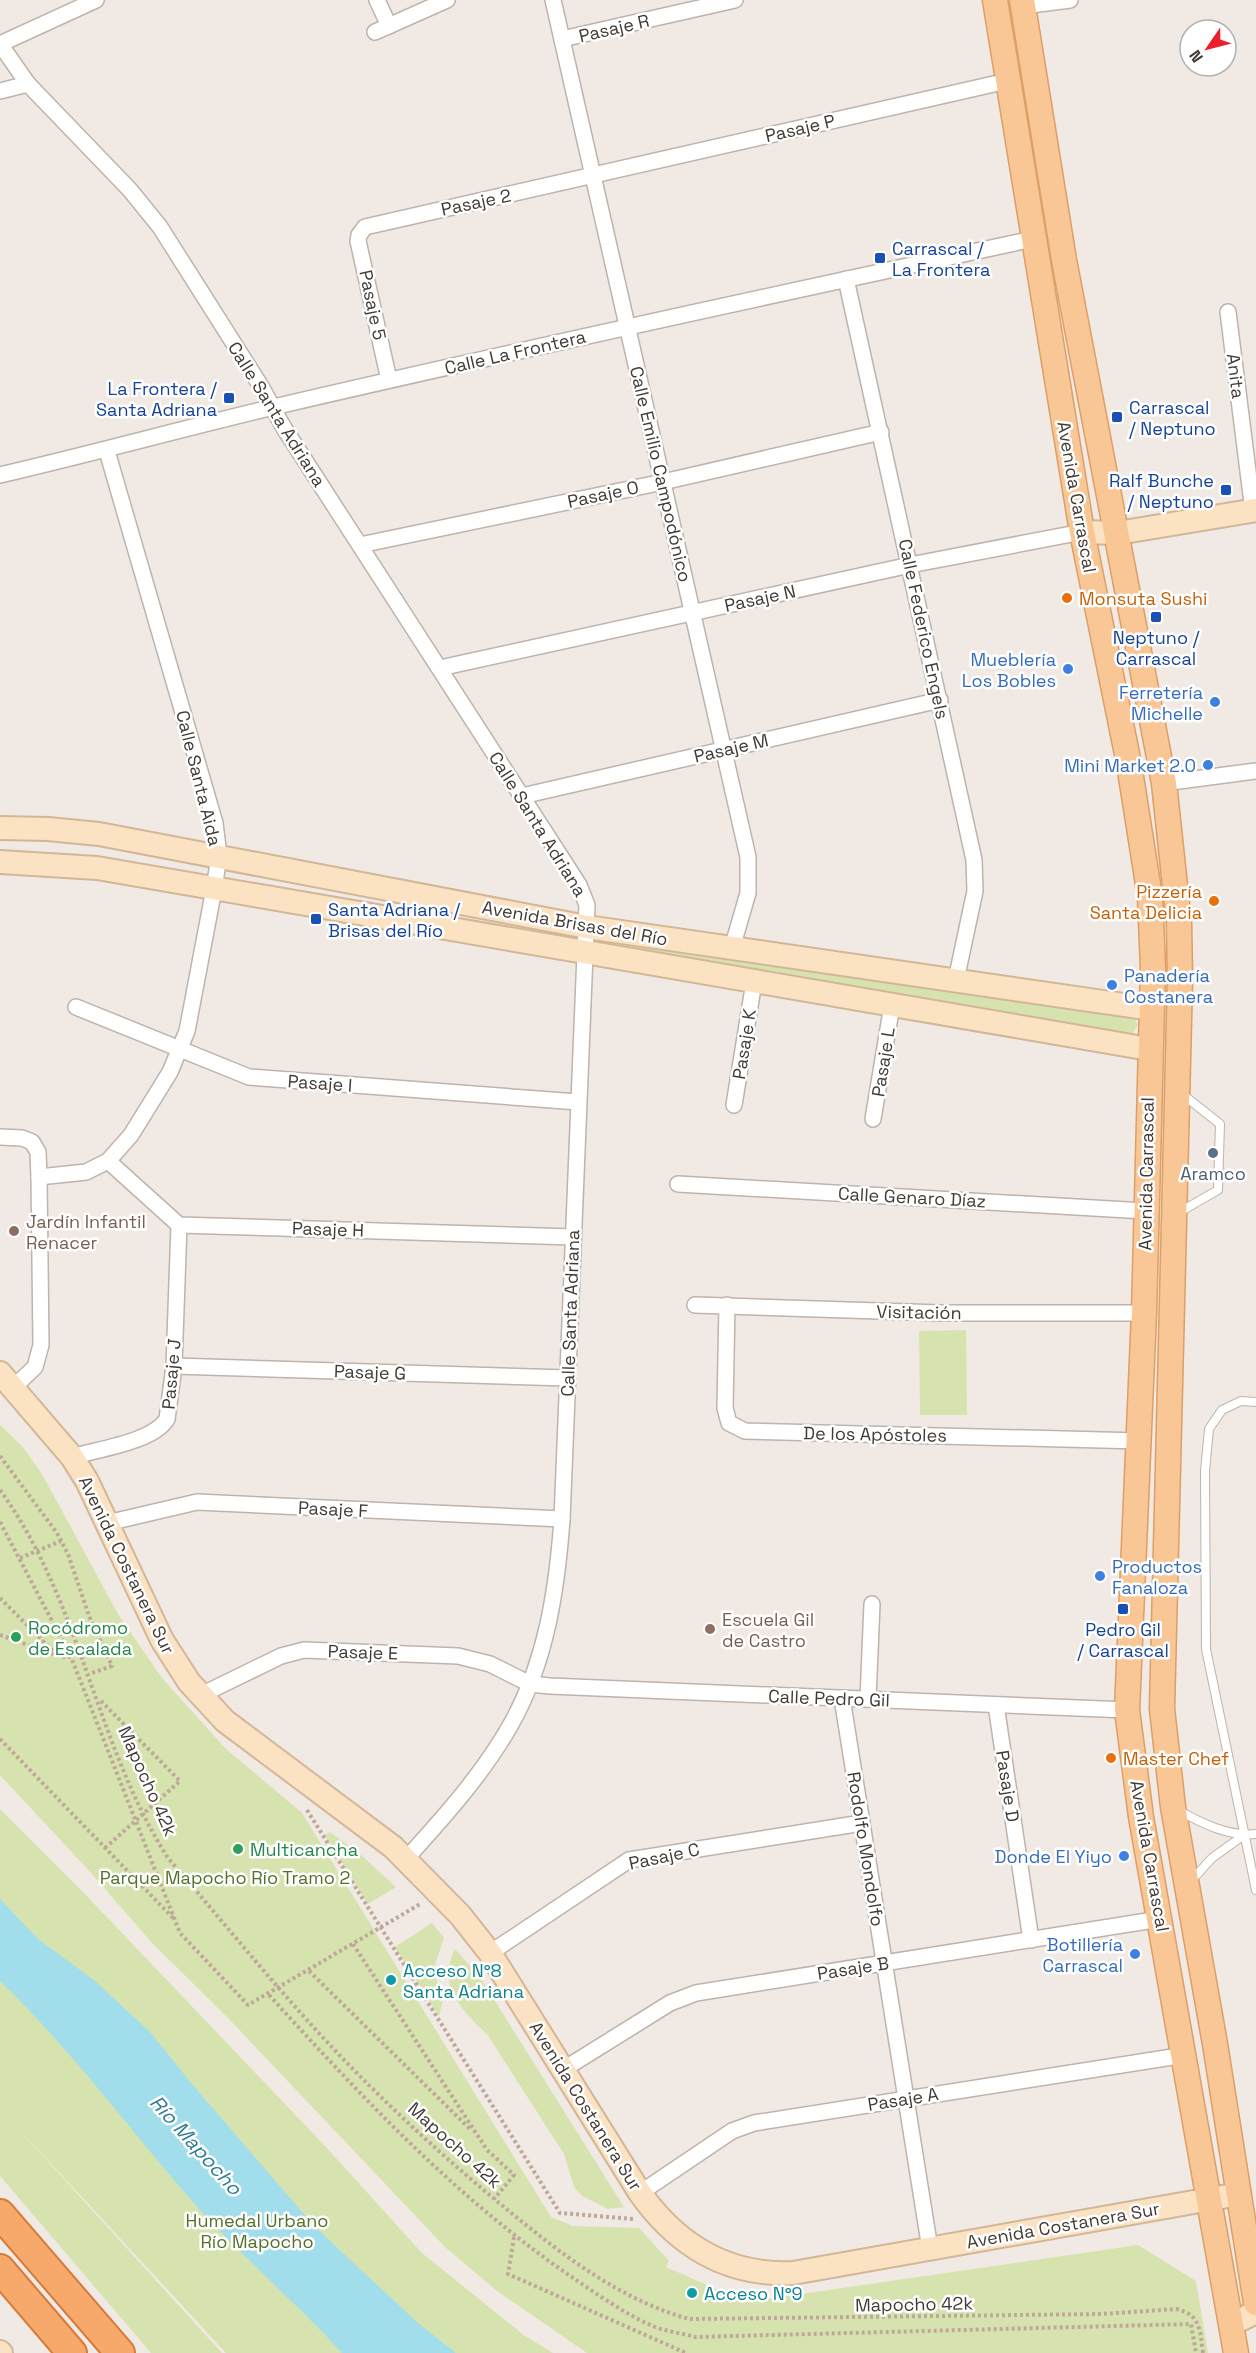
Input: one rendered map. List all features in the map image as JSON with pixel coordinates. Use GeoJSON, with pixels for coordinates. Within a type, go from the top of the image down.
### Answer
{"type":"FeatureCollection","features":[{"type":"Feature","properties":{"kind":"highway"},"geometry":{"type":"LineString","coordinates":[[0,2214],[120,2353]]}},
{"type":"Feature","properties":{"kind":"highway"},"geometry":{"type":"LineString","coordinates":[[0,2269],[72,2353]]}},
{"type":"Feature","properties":{"kind":"main road","name":"Avenida Carrascal"},"geometry":{"type":"LineString","coordinates":[[994,0],[1082,532],[1129,764],[1154,932],[1149,1048],[1140,1441],[1127,1710],[1141,1817],[1236,2353]]}},
{"type":"Feature","properties":{"kind":"main road","name":"Avenida Carrascal"},"geometry":{"type":"LineString","coordinates":[[1022,3],[1064,260],[1164,783],[1179,922],[1178,1091],[1162,1709],[1173,1807],[1253,2267],[1256,2303]]}},
{"type":"Feature","properties":{"kind":"main road"},"geometry":{"type":"LineString","coordinates":[[1129,764],[1143,778],[1164,783]]}},
{"type":"Feature","properties":{"kind":"street"},"geometry":{"type":"LineString","coordinates":[[0,44],[96,0]]}},
{"type":"Feature","properties":{"kind":"street"},"geometry":{"type":"LineString","coordinates":[[377,0],[382,29],[447,0]]}},
{"type":"Feature","properties":{"kind":"street","name":"Calle Emilio Campodónico"},"geometry":{"type":"LineString","coordinates":[[553,0],[749,868],[748,893],[732,948]]}},
{"type":"Feature","properties":{"kind":"street","name":"Pasaje R"},"geometry":{"type":"LineString","coordinates":[[562,39],[735,0]]}},
{"type":"Feature","properties":{"kind":"street"},"geometry":{"type":"LineString","coordinates":[[1022,3],[1070,0]]}},
{"type":"Feature","properties":{"kind":"street","name":"Calle Santa Adriana"},"geometry":{"type":"LineString","coordinates":[[0,44],[28,84],[153,217],[584,895],[587,927],[584,953],[561,1519],[550,1615],[530,1684],[510,1726],[478,1774],[406,1859]]}},
{"type":"Feature","properties":{"kind":"street","name":"Pasaje P"},"geometry":{"type":"LineString","coordinates":[[593,176],[1007,81]]}},
{"type":"Feature","properties":{"kind":"street"},"geometry":{"type":"LineString","coordinates":[[0,91],[28,84]]}},
{"type":"Feature","properties":{"kind":"street","name":"Pasaje 2"},"geometry":{"type":"LineString","coordinates":[[361,231],[370,225],[593,176]]}},
{"type":"Feature","properties":{"kind":"street","name":"Pasaje 5"},"geometry":{"type":"LineString","coordinates":[[361,231],[358,240],[389,381]]}},
{"type":"Feature","properties":{"kind":"street","name":"Calle La Frontera"},"geometry":{"type":"LineString","coordinates":[[0,475],[107,451],[273,407],[627,326],[1033,239]]}},
{"type":"Feature","properties":{"kind":"street","name":"Calle Federico Engels"},"geometry":{"type":"LineString","coordinates":[[846,279],[976,870],[975,891],[956,980]]}},
{"type":"Feature","properties":{"kind":"street","name":"Anita"},"geometry":{"type":"LineString","coordinates":[[1228,312],[1254,510]]}},
{"type":"Feature","properties":{"kind":"street","name":"Pasaje O"},"geometry":{"type":"LineString","coordinates":[[360,545],[663,482],[881,432]]}},
{"type":"Feature","properties":{"kind":"street","name":"Calle Santa Aida"},"geometry":{"type":"LineString","coordinates":[[39,1177],[86,1173],[108,1161],[131,1135],[181,1049],[187,1031],[219,856],[215,823],[107,451]]}},
{"type":"Feature","properties":{"kind":"street"},"geometry":{"type":"LineString","coordinates":[[1082,532],[1118,533],[1254,510]]}},
{"type":"Feature","properties":{"kind":"street","name":"Pasaje N"},"geometry":{"type":"LineString","coordinates":[[440,668],[910,565],[1082,532]]}},
{"type":"Feature","properties":{"kind":"street","name":"Pasaje M"},"geometry":{"type":"LineString","coordinates":[[522,796],[939,700]]}},
{"type":"Feature","properties":{"kind":"street"},"geometry":{"type":"LineString","coordinates":[[1164,783],[1256,771]]}},
{"type":"Feature","properties":{"kind":"street","name":"Avenida Brisas del Río"},"geometry":{"type":"LineString","coordinates":[[0,828],[48,829],[99,834],[587,927],[1152,1009]]}},
{"type":"Feature","properties":{"kind":"street","name":"Avenida Brisas del Río"},"geometry":{"type":"LineString","coordinates":[[0,862],[97,868],[1149,1048]]}},
{"type":"Feature","properties":{"kind":"street","name":"Pasaje K"},"geometry":{"type":"LineString","coordinates":[[734,1105],[754,982]]}},
{"type":"Feature","properties":{"kind":"street","name":"Pasaje L"},"geometry":{"type":"LineString","coordinates":[[873,1119],[892,1005]]}},
{"type":"Feature","properties":{"kind":"street","name":"Pasaje I"},"geometry":{"type":"LineString","coordinates":[[76,1007],[238,1073],[260,1079],[578,1102]]}},
{"type":"Feature","properties":{"kind":"street"},"geometry":{"type":"LineString","coordinates":[[0,1137],[22,1138],[32,1142],[36,1147],[39,1177],[41,1345],[35,1366],[7,1380]]}},
{"type":"Feature","properties":{"kind":"street"},"geometry":{"type":"LineString","coordinates":[[108,1161],[179,1225]]}},
{"type":"Feature","properties":{"kind":"street","name":"Calle Genaro Díaz"},"geometry":{"type":"LineString","coordinates":[[678,1184],[1145,1211]]}},
{"type":"Feature","properties":{"kind":"street","name":"Pasaje H"},"geometry":{"type":"LineString","coordinates":[[179,1225],[573,1237]]}},
{"type":"Feature","properties":{"kind":"street","name":"Pasaje J"},"geometry":{"type":"LineString","coordinates":[[72,1456],[149,1435],[163,1425],[170,1411],[174,1366],[179,1225]]}},
{"type":"Feature","properties":{"kind":"street","name":"Visitación"},"geometry":{"type":"LineString","coordinates":[[695,1305],[941,1313],[1144,1313]]}},
{"type":"Feature","properties":{"kind":"street","name":"De los Apóstoles"},"geometry":{"type":"LineString","coordinates":[[727,1305],[724,1408],[729,1423],[745,1431],[1140,1441]]}},
{"type":"Feature","properties":{"kind":"street","name":"Pasaje G"},"geometry":{"type":"LineString","coordinates":[[174,1366],[567,1378]]}},
{"type":"Feature","properties":{"kind":"street","name":"Avenida Costanera Sur"},"geometry":{"type":"LineString","coordinates":[[7,1380],[72,1456],[107,1522],[162,1640],[179,1668],[225,1721],[406,1859],[460,1915],[490,1953],[639,2193],[661,2222],[692,2246],[726,2263],[776,2274],[815,2270],[1239,2194]]}},
{"type":"Feature","properties":{"kind":"street","name":"Pasaje F"},"geometry":{"type":"LineString","coordinates":[[107,1522],[197,1502],[561,1519]]}},
{"type":"Feature","properties":{"kind":"street"},"geometry":{"type":"LineString","coordinates":[[868,1699],[872,1604]]}},
{"type":"Feature","properties":{"kind":"street","name":"Pasaje E"},"geometry":{"type":"LineString","coordinates":[[201,1695],[281,1656],[304,1650],[458,1656],[490,1664],[530,1684]]}},
{"type":"Feature","properties":{"kind":"street","name":"Calle Pedro Gil"},"geometry":{"type":"LineString","coordinates":[[530,1684],[1127,1710]]}},
{"type":"Feature","properties":{"kind":"street","name":"Rodolfo Mondolfo"},"geometry":{"type":"LineString","coordinates":[[842,1698],[930,2249]]}},
{"type":"Feature","properties":{"kind":"street","name":"Pasaje D"},"geometry":{"type":"LineString","coordinates":[[996,1705],[1031,1940]]}},
{"type":"Feature","properties":{"kind":"street","name":"Pasaje C"},"geometry":{"type":"LineString","coordinates":[[490,1953],[629,1860],[862,1823]]}},
{"type":"Feature","properties":{"kind":"street","name":"Pasaje B"},"geometry":{"type":"LineString","coordinates":[[564,2069],[670,2003],[687,1995],[1160,1919]]}},
{"type":"Feature","properties":{"kind":"street","name":"Pasaje A"},"geometry":{"type":"LineString","coordinates":[[639,2193],[732,2131],[747,2124],[1185,2055]]}},
{"type":"Feature","properties":{"kind":"street"},"geometry":{"type":"LineString","coordinates":[[1232,2324],[1256,2312]]}},
{"type":"Feature","properties":{"kind":"lane"},"geometry":{"type":"LineString","coordinates":[[1175,1215],[1218,1190],[1220,1124],[1178,1091]]}},
{"type":"Feature","properties":{"kind":"lane"},"geometry":{"type":"LineString","coordinates":[[1256,1402],[1241,1401],[1222,1410],[1209,1429],[1205,1471],[1206,1649],[1256,1890]]}},
{"type":"Feature","properties":{"kind":"lane"},"geometry":{"type":"LineString","coordinates":[[1173,1807],[1212,1826],[1244,1835],[1256,1834]]}},
{"type":"Feature","properties":{"kind":"lane"},"geometry":{"type":"LineString","coordinates":[[1186,1888],[1212,1858],[1244,1835]]}},
{"type":"Feature","properties":{"kind":"path"},"geometry":{"type":"LineString","coordinates":[[0,1456],[68,1554],[89,1616],[112,1666],[89,1674]]}},
{"type":"Feature","properties":{"kind":"path","name":"Mapocho 42k"},"geometry":{"type":"LineString","coordinates":[[0,1490],[60,1601],[144,1812],[168,1858],[308,2021],[412,2126],[494,2199],[591,2274],[639,2301],[689,2319],[1101,2314],[1176,2309],[1188,2311],[1199,2323],[1203,2353]]}},
{"type":"Feature","properties":{"kind":"path"},"geometry":{"type":"LineString","coordinates":[[0,1522],[71,1657],[180,1934],[248,2005],[423,1902]]}},
{"type":"Feature","properties":{"kind":"path"},"geometry":{"type":"LineString","coordinates":[[20,1558],[61,1541]]}},
{"type":"Feature","properties":{"kind":"path"},"geometry":{"type":"LineString","coordinates":[[0,1598],[56,1654]]}},
{"type":"Feature","properties":{"kind":"path"},"geometry":{"type":"LineString","coordinates":[[0,1635],[71,1657]]}},
{"type":"Feature","properties":{"kind":"path"},"geometry":{"type":"LineString","coordinates":[[98,1699],[180,1781],[105,1848]]}},
{"type":"Feature","properties":{"kind":"path"},"geometry":{"type":"LineString","coordinates":[[0,1739],[174,1919]]}},
{"type":"Feature","properties":{"kind":"path"},"geometry":{"type":"LineString","coordinates":[[318,1812],[307,1807],[560,2213],[644,2219]]}},
{"type":"Feature","properties":{"kind":"path"},"geometry":{"type":"LineString","coordinates":[[415,1894],[429,1909]]}},
{"type":"Feature","properties":{"kind":"path"},"geometry":{"type":"LineString","coordinates":[[353,1944],[487,2150],[514,2175],[494,2199]]}},
{"type":"Feature","properties":{"kind":"path"},"geometry":{"type":"LineString","coordinates":[[309,1971],[478,2136]]}},
{"type":"Feature","properties":{"kind":"path"},"geometry":{"type":"LineString","coordinates":[[513,2237],[508,2274],[686,2353]]}},
{"type":"Feature","properties":{"kind":"path"},"geometry":{"type":"LineString","coordinates":[[1191,2324],[1196,2353]]}},
{"type":"Feature","properties":{"kind":"green space"},"geometry":{"type":"Polygon","coordinates":[[[607,939],[1135,1019],[1138,1025],[1132,1034],[605,948],[607,939]]]}},
{"type":"Feature","properties":{"kind":"green space"},"geometry":{"type":"Polygon","coordinates":[[[966,1330],[967,1415],[920,1415],[919,1331],[966,1330]]]}},
{"type":"Feature","properties":{"kind":"green space","name":"Parque Mapocho Río Tramo 2"},"geometry":{"type":"Polygon","coordinates":[[[0,1425],[22,1446],[42,1474],[118,1614],[162,1678],[225,1748],[302,1813],[551,2217],[573,2226],[639,2228],[669,2261],[666,2267],[746,2302],[1138,2245],[1196,2281],[1208,2353],[587,2353],[497,2291],[445,2247],[229,2019],[152,1943],[93,1875],[0,1775],[0,1425]]]}},
{"type":"Feature","properties":{"kind":"green space","name":"Humedal Urbano Río Mapocho"},"geometry":{"type":"Polygon","coordinates":[[[0,1809],[83,1892],[326,2147],[422,2253],[525,2336],[553,2353],[226,2353],[5,2114],[222,2353],[151,2353],[0,2176],[0,1809]]]}},
{"type":"Feature","properties":{"kind":"green space"},"geometry":{"type":"Polygon","coordinates":[[[330,1832],[361,1855],[396,1887],[368,1904],[325,1835],[330,1832]]]}},
{"type":"Feature","properties":{"kind":"green space"},"geometry":{"type":"Polygon","coordinates":[[[432,1923],[444,1938],[433,1970],[443,2000],[439,2016],[395,1947],[432,1923]]]}},
{"type":"Feature","properties":{"kind":"green space"},"geometry":{"type":"Polygon","coordinates":[[[455,1949],[480,1977],[624,2207],[608,2209],[582,2196],[574,2187],[564,2154],[487,2034],[469,2016],[455,1996],[448,1974],[455,1949]]]}},
{"type":"Feature","properties":{"kind":"water","name":"Río Mapocho"},"geometry":{"type":"Polygon","coordinates":[[[0,1899],[39,1940],[94,1980],[150,2032],[315,2227],[418,2323],[456,2353],[342,2353],[201,2211],[53,2036],[0,1981],[0,1899]]]}},
{"type":"Feature","properties":{"kind":"place","name":"Carrascal / La Frontera"},"geometry":{"type":"Point","coordinates":[880,258]}},
{"type":"Feature","properties":{"kind":"place","name":"La Frontera / Santa Adriana"},"geometry":{"type":"Point","coordinates":[229,398]}},
{"type":"Feature","properties":{"kind":"place","name":"Carrascal / Neptuno"},"geometry":{"type":"Point","coordinates":[1117,417]}},
{"type":"Feature","properties":{"kind":"place","name":"Ralf Bunche / Neptuno"},"geometry":{"type":"Point","coordinates":[1226,490]}},
{"type":"Feature","properties":{"kind":"place","name":"Monsuta Sushi"},"geometry":{"type":"Point","coordinates":[1067,598]}},
{"type":"Feature","properties":{"kind":"place","name":"Neptuno / Carrascal"},"geometry":{"type":"Point","coordinates":[1156,617]}},
{"type":"Feature","properties":{"kind":"place","name":"Mueblería Los Bobles"},"geometry":{"type":"Point","coordinates":[1068,669]}},
{"type":"Feature","properties":{"kind":"place","name":"Ferretería Michelle"},"geometry":{"type":"Point","coordinates":[1215,702]}},
{"type":"Feature","properties":{"kind":"place","name":"Mini Market 2.0"},"geometry":{"type":"Point","coordinates":[1208,765]}},
{"type":"Feature","properties":{"kind":"place","name":"Pizzería Santa Delicia"},"geometry":{"type":"Point","coordinates":[1214,901]}},
{"type":"Feature","properties":{"kind":"place","name":"Santa Adriana / Brisas del Río"},"geometry":{"type":"Point","coordinates":[316,919]}},
{"type":"Feature","properties":{"kind":"place","name":"Panadería Costanera"},"geometry":{"type":"Point","coordinates":[1112,985]}},
{"type":"Feature","properties":{"kind":"place","name":"Aramco"},"geometry":{"type":"Point","coordinates":[1213,1153]}},
{"type":"Feature","properties":{"kind":"place","name":"Jardín Infantil Renacer"},"geometry":{"type":"Point","coordinates":[14,1231]}},
{"type":"Feature","properties":{"kind":"place","name":"Productos Fanaloza"},"geometry":{"type":"Point","coordinates":[1100,1576]}},
{"type":"Feature","properties":{"kind":"place","name":"Pedro Gil / Carrascal"},"geometry":{"type":"Point","coordinates":[1123,1609]}},
{"type":"Feature","properties":{"kind":"place","name":"Escuela Gil de Castro"},"geometry":{"type":"Point","coordinates":[710,1629]}},
{"type":"Feature","properties":{"kind":"place","name":"Rocódromo de Escalada"},"geometry":{"type":"Point","coordinates":[16,1637]}},
{"type":"Feature","properties":{"kind":"place","name":"Master Chef"},"geometry":{"type":"Point","coordinates":[1111,1758]}},
{"type":"Feature","properties":{"kind":"place","name":"Multicancha"},"geometry":{"type":"Point","coordinates":[238,1849]}},
{"type":"Feature","properties":{"kind":"place","name":"Donde El Yiyo"},"geometry":{"type":"Point","coordinates":[1124,1856]}},
{"type":"Feature","properties":{"kind":"place","name":"Botillería Carrascal"},"geometry":{"type":"Point","coordinates":[1135,1954]}},
{"type":"Feature","properties":{"kind":"place","name":"Acceso N°8 Santa Adriana"},"geometry":{"type":"Point","coordinates":[391,1980]}},
{"type":"Feature","properties":{"kind":"place","name":"Acceso N°9"},"geometry":{"type":"Point","coordinates":[692,2293]}}]}
